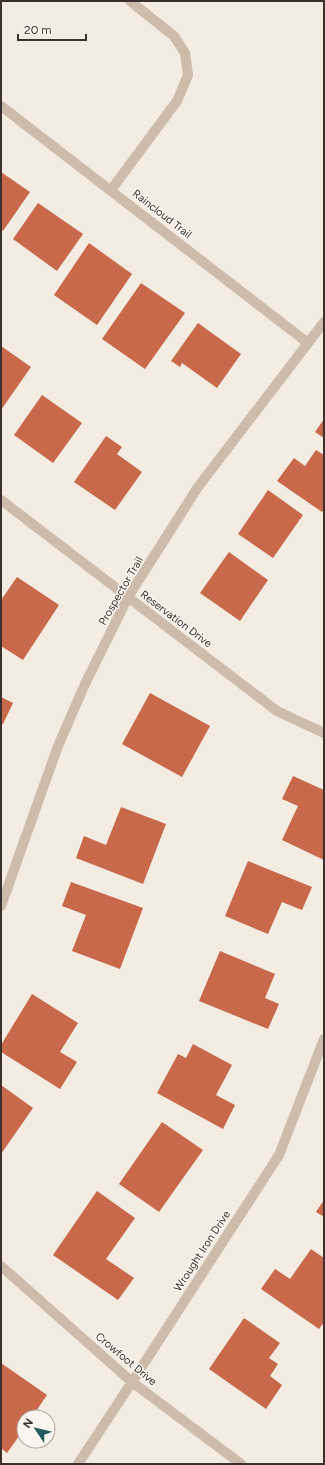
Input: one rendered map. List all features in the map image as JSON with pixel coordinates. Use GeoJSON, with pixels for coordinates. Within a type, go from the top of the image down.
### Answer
{"type":"FeatureCollection","features":[{"type":"Feature","properties":{"kind":"street"},"geometry":{"type":"LineString","coordinates":[[111,190],[177,100],[188,75],[185,53],[174,36],[130,1]]}},
{"type":"Feature","properties":{"kind":"street","name":"Raincloud Trail"},"geometry":{"type":"LineString","coordinates":[[1,106],[308,343]]}},
{"type":"Feature","properties":{"kind":"street","name":"Prospector Trail"},"geometry":{"type":"LineString","coordinates":[[1,906],[58,746],[85,684],[128,597],[198,487],[324,322]]}},
{"type":"Feature","properties":{"kind":"street","name":"Reservation Drive"},"geometry":{"type":"LineString","coordinates":[[1,500],[277,711],[324,733]]}},
{"type":"Feature","properties":{"kind":"street","name":"Wrought Iron Drive"},"geometry":{"type":"LineString","coordinates":[[78,1464],[279,1155],[324,1039]]}},
{"type":"Feature","properties":{"kind":"street","name":"Crowfoot Drive"},"geometry":{"type":"LineString","coordinates":[[1,1266],[132,1382],[241,1464]]}},
{"type":"Feature","properties":{"kind":"building"},"geometry":{"type":"Polygon","coordinates":[[[1,172],[30,192],[3,231],[1,229],[1,172]]]}},
{"type":"Feature","properties":{"kind":"building"},"geometry":{"type":"Polygon","coordinates":[[[38,203],[83,234],[57,271],[13,239],[38,203]]]}},
{"type":"Feature","properties":{"kind":"building"},"geometry":{"type":"Polygon","coordinates":[[[89,243],[132,274],[97,325],[54,295],[89,243]]]}},
{"type":"Feature","properties":{"kind":"building"},"geometry":{"type":"Polygon","coordinates":[[[141,283],[185,313],[145,369],[102,339],[141,283]]]}},
{"type":"Feature","properties":{"kind":"building"},"geometry":{"type":"Polygon","coordinates":[[[198,323],[241,354],[217,388],[182,363],[180,367],[171,361],[198,323]]]}},
{"type":"Feature","properties":{"kind":"building"},"geometry":{"type":"Polygon","coordinates":[[[1,346],[31,367],[1,410],[1,346]]]}},
{"type":"Feature","properties":{"kind":"building"},"geometry":{"type":"Polygon","coordinates":[[[42,395],[82,423],[53,463],[14,435],[42,395]]]}},
{"type":"Feature","properties":{"kind":"building"},"geometry":{"type":"Polygon","coordinates":[[[324,419],[324,438],[315,432],[324,419]]]}},
{"type":"Feature","properties":{"kind":"building"},"geometry":{"type":"Polygon","coordinates":[[[106,436],[122,447],[117,454],[142,472],[115,510],[74,482],[106,436]]]}},
{"type":"Feature","properties":{"kind":"building"},"geometry":{"type":"Polygon","coordinates":[[[316,450],[324,455],[324,509],[322,512],[277,481],[294,458],[305,466],[316,450]]]}},
{"type":"Feature","properties":{"kind":"building"},"geometry":{"type":"Polygon","coordinates":[[[268,490],[303,515],[273,558],[238,534],[268,490]]]}},
{"type":"Feature","properties":{"kind":"building"},"geometry":{"type":"Polygon","coordinates":[[[229,552],[268,580],[240,621],[200,593],[229,552]]]}},
{"type":"Feature","properties":{"kind":"building"},"geometry":{"type":"Polygon","coordinates":[[[17,577],[59,605],[23,660],[1,646],[1,600],[17,577]]]}},
{"type":"Feature","properties":{"kind":"building"},"geometry":{"type":"Polygon","coordinates":[[[150,693],[210,726],[182,777],[122,744],[150,693]]]}},
{"type":"Feature","properties":{"kind":"building"},"geometry":{"type":"Polygon","coordinates":[[[1,697],[13,703],[3,724],[1,723],[1,697]]]}},
{"type":"Feature","properties":{"kind":"building"},"geometry":{"type":"Polygon","coordinates":[[[293,776],[324,790],[324,860],[282,840],[298,806],[282,799],[293,776]]]}},
{"type":"Feature","properties":{"kind":"building"},"geometry":{"type":"Polygon","coordinates":[[[121,807],[166,824],[143,884],[76,858],[84,836],[106,845],[121,807]]]}},
{"type":"Feature","properties":{"kind":"building"},"geometry":{"type":"Polygon","coordinates":[[[248,861],[312,887],[302,910],[282,902],[268,934],[225,916],[248,861]]]}},
{"type":"Feature","properties":{"kind":"building"},"geometry":{"type":"Polygon","coordinates":[[[71,882],[143,908],[120,969],[72,951],[86,915],[62,906],[71,882]]]}},
{"type":"Feature","properties":{"kind":"building"},"geometry":{"type":"Polygon","coordinates":[[[220,951],[275,974],[265,998],[279,1004],[268,1029],[199,1001],[220,951]]]}},
{"type":"Feature","properties":{"kind":"building"},"geometry":{"type":"Polygon","coordinates":[[[32,994],[78,1023],[60,1052],[77,1062],[60,1089],[1,1052],[1,1045],[32,994]]]}},
{"type":"Feature","properties":{"kind":"building"},"geometry":{"type":"Polygon","coordinates":[[[193,1044],[232,1065],[216,1095],[235,1105],[223,1129],[157,1093],[178,1054],[186,1058],[193,1044]]]}},
{"type":"Feature","properties":{"kind":"building"},"geometry":{"type":"Polygon","coordinates":[[[1,1085],[33,1108],[1,1154],[1,1085]]]}},
{"type":"Feature","properties":{"kind":"building"},"geometry":{"type":"Polygon","coordinates":[[[162,1122],[203,1150],[159,1212],[119,1184],[162,1122]]]}},
{"type":"Feature","properties":{"kind":"building"},"geometry":{"type":"Polygon","coordinates":[[[97,1191],[135,1218],[106,1259],[134,1278],[118,1300],[53,1255],[97,1191]]]}},
{"type":"Feature","properties":{"kind":"building"},"geometry":{"type":"Polygon","coordinates":[[[324,1200],[324,1217],[316,1212],[324,1200]]]}},
{"type":"Feature","properties":{"kind":"building"},"geometry":{"type":"Polygon","coordinates":[[[311,1249],[324,1258],[324,1322],[319,1329],[261,1289],[275,1269],[290,1279],[311,1249]]]}},
{"type":"Feature","properties":{"kind":"building"},"geometry":{"type":"Polygon","coordinates":[[[244,1318],[280,1343],[269,1358],[278,1364],[270,1376],[282,1385],[266,1409],[209,1369],[244,1318]]]}},
{"type":"Feature","properties":{"kind":"building"},"geometry":{"type":"Polygon","coordinates":[[[1,1363],[47,1395],[37,1409],[16,1409],[16,1440],[7,1453],[1,1448],[1,1363]]]}}]}
